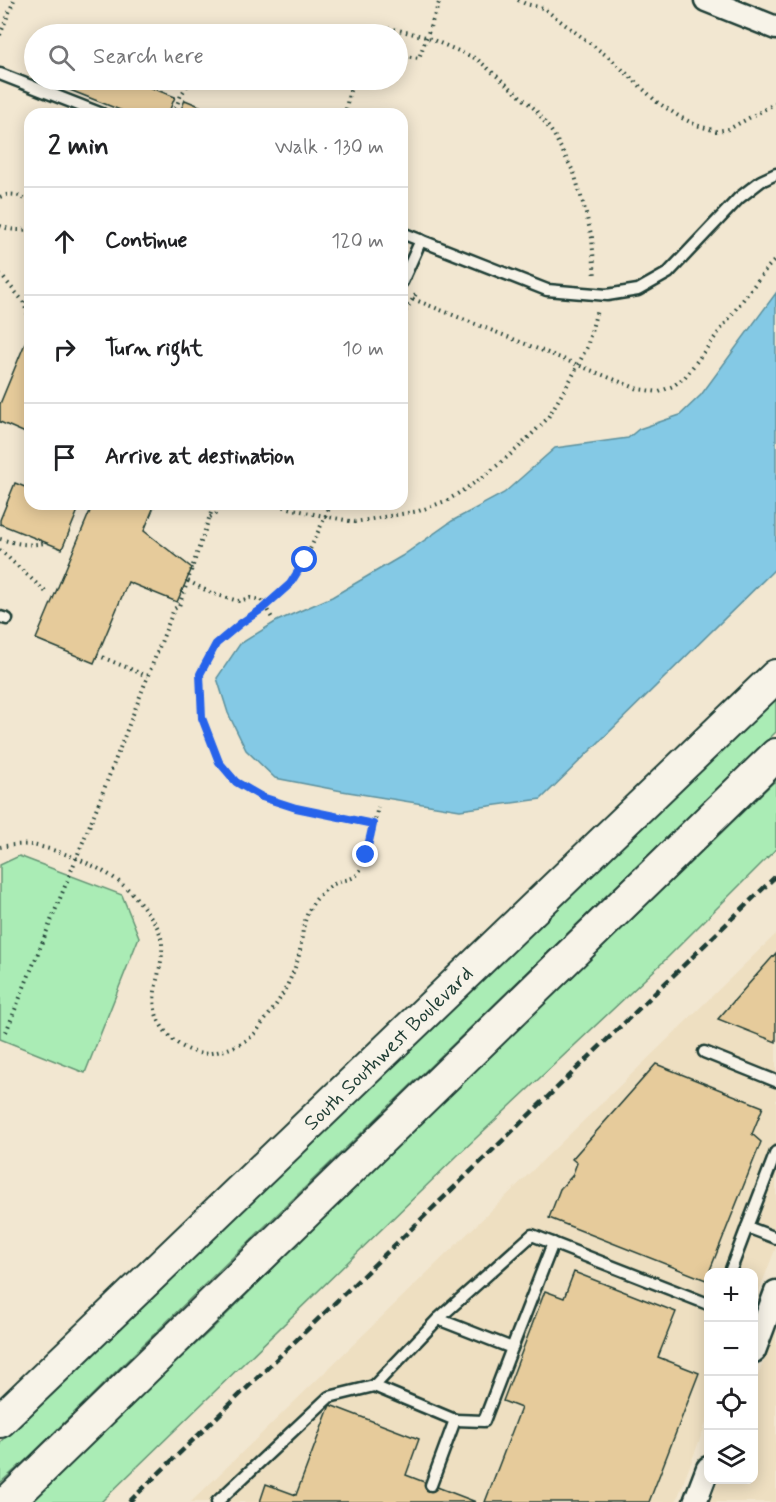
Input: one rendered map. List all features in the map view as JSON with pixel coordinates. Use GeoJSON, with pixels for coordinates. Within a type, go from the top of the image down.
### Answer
{"type":"FeatureCollection","features":[{"type":"Feature","properties":{"kind":"main road","name":"South Southwest Boulevard"},"geometry":{"type":"LineString","coordinates":[[0,1421],[776,676]]}},
{"type":"Feature","properties":{"kind":"main road"},"geometry":{"type":"LineString","coordinates":[[8,1502],[776,755]]}},
{"type":"Feature","properties":{"kind":"street"},"geometry":{"type":"LineString","coordinates":[[706,0],[776,28]]}},
{"type":"Feature","properties":{"kind":"street"},"geometry":{"type":"LineString","coordinates":[[758,1324],[776,1292]]}},
{"type":"Feature","properties":{"kind":"street"},"geometry":{"type":"LineString","coordinates":[[695,1502],[704,1478]]}},
{"type":"Feature","properties":{"kind":"lane"},"geometry":{"type":"LineString","coordinates":[[0,74],[24,83]]}},
{"type":"Feature","properties":{"kind":"lane"},"geometry":{"type":"LineString","coordinates":[[41,90],[87,108]]}},
{"type":"Feature","properties":{"kind":"lane"},"geometry":{"type":"LineString","coordinates":[[408,235],[548,290],[607,295],[638,290],[668,273],[739,198],[761,181],[776,174]]}},
{"type":"Feature","properties":{"kind":"lane"},"geometry":{"type":"LineString","coordinates":[[408,269],[421,240]]}},
{"type":"Feature","properties":{"kind":"lane"},"geometry":{"type":"LineString","coordinates":[[704,1052],[776,1081]]}},
{"type":"Feature","properties":{"kind":"lane"},"geometry":{"type":"LineString","coordinates":[[732,1268],[776,1152]]}},
{"type":"Feature","properties":{"kind":"lane"},"geometry":{"type":"LineString","coordinates":[[747,1227],[776,1238]]}},
{"type":"Feature","properties":{"kind":"lane"},"geometry":{"type":"LineString","coordinates":[[217,1502],[329,1397],[374,1386],[438,1319],[532,1235],[704,1302]]}},
{"type":"Feature","properties":{"kind":"lane"},"geometry":{"type":"LineString","coordinates":[[374,1386],[455,1420],[484,1421],[552,1243]]}},
{"type":"Feature","properties":{"kind":"lane"},"geometry":{"type":"LineString","coordinates":[[438,1319],[512,1348]]}},
{"type":"Feature","properties":{"kind":"lane"},"geometry":{"type":"LineString","coordinates":[[431,1485],[455,1420]]}},
{"type":"Feature","properties":{"kind":"path"},"geometry":{"type":"LineString","coordinates":[[0,35],[14,0]]}},
{"type":"Feature","properties":{"kind":"path"},"geometry":{"type":"LineString","coordinates":[[408,56],[419,58],[440,0]]}},
{"type":"Feature","properties":{"kind":"path"},"geometry":{"type":"LineString","coordinates":[[518,0],[543,8],[611,59],[657,102],[696,125],[716,131],[729,129],[776,104]]}},
{"type":"Feature","properties":{"kind":"path"},"geometry":{"type":"LineString","coordinates":[[299,510],[355,522],[419,511],[448,500],[482,478],[517,449],[547,419],[587,346],[597,308],[592,238],[574,173],[554,135],[536,110],[477,59],[426,37],[408,33]]}},
{"type":"Feature","properties":{"kind":"path"},"geometry":{"type":"LineString","coordinates":[[176,108],[184,90]]}},
{"type":"Feature","properties":{"kind":"path"},"geometry":{"type":"LineString","coordinates":[[346,108],[350,90]]}},
{"type":"Feature","properties":{"kind":"path"},"geometry":{"type":"LineString","coordinates":[[0,197],[17,194],[24,199]]}},
{"type":"Feature","properties":{"kind":"path"},"geometry":{"type":"LineString","coordinates":[[0,226],[8,230],[24,230]]}},
{"type":"Feature","properties":{"kind":"path"},"geometry":{"type":"LineString","coordinates":[[413,299],[638,389],[659,392],[685,377],[776,259]]}},
{"type":"Feature","properties":{"kind":"path"},"geometry":{"type":"LineString","coordinates":[[0,274],[24,304]]}},
{"type":"Feature","properties":{"kind":"path"},"geometry":{"type":"LineString","coordinates":[[6,1032],[174,609],[179,606],[212,510]]}},
{"type":"Feature","properties":{"kind":"path"},"geometry":{"type":"LineString","coordinates":[[210,517],[219,510]]}},
{"type":"Feature","properties":{"kind":"path"},"geometry":{"type":"LineString","coordinates":[[328,510],[305,560],[290,584],[216,644],[200,674],[202,718],[219,762],[236,782],[262,797],[296,808],[373,824]]}},
{"type":"Feature","properties":{"kind":"path"},"geometry":{"type":"LineString","coordinates":[[0,539],[20,545],[45,543]]}},
{"type":"Feature","properties":{"kind":"path"},"geometry":{"type":"LineString","coordinates":[[0,550],[48,594]]}},
{"type":"Feature","properties":{"kind":"path"},"geometry":{"type":"LineString","coordinates":[[188,581],[238,602],[250,598],[261,600],[272,618]]}},
{"type":"Feature","properties":{"kind":"path"},"geometry":{"type":"LineString","coordinates":[[97,655],[147,676]]}},
{"type":"Feature","properties":{"kind":"path"},"geometry":{"type":"LineString","coordinates":[[0,847],[30,845],[75,859],[102,870],[122,884],[137,899],[153,919],[162,943],[162,965],[155,988],[153,1006],[158,1019],[165,1032],[181,1047],[201,1054],[231,1048],[252,1036],[280,1001],[297,962],[306,917],[313,903],[329,887],[340,881],[351,879],[358,873],[366,855],[378,807]]}},
{"type":"Feature","properties":{"kind":"shaded area"},"geometry":{"type":"Polygon","coordinates":[[[776,934],[776,1247],[758,1294],[758,1268],[704,1268],[704,1428],[676,1502],[191,1502],[776,934]]]}},
{"type":"Feature","properties":{"kind":"shaded area"},"geometry":{"type":"Polygon","coordinates":[[[776,1329],[776,1502],[709,1502],[716,1484],[758,1484],[758,1376],[776,1329]]]}},
{"type":"Feature","properties":{"kind":"green space"},"geometry":{"type":"Polygon","coordinates":[[[776,691],[776,732],[0,1483],[0,1443],[776,691]]]}},
{"type":"Feature","properties":{"kind":"green space"},"geometry":{"type":"Polygon","coordinates":[[[776,780],[776,849],[662,963],[458,1155],[101,1502],[24,1502],[209,1332],[380,1162],[776,780]]]}},
{"type":"Feature","properties":{"kind":"green space"},"geometry":{"type":"Polygon","coordinates":[[[19,856],[122,895],[139,937],[85,1073],[0,1039],[0,865],[19,856]]]}},
{"type":"Feature","properties":{"kind":"water"},"geometry":{"type":"Polygon","coordinates":[[[776,293],[776,568],[541,799],[460,810],[342,791],[275,778],[246,750],[228,713],[217,678],[240,644],[277,621],[332,597],[402,556],[452,521],[504,493],[555,448],[628,438],[639,429],[680,415],[701,395],[776,293]]]}},
{"type":"Feature","properties":{"kind":"building"},"geometry":{"type":"Polygon","coordinates":[[[70,90],[157,90],[175,97],[170,108],[115,108],[70,90]]]}},
{"type":"Feature","properties":{"kind":"building"},"geometry":{"type":"Polygon","coordinates":[[[185,100],[204,108],[182,108],[185,100]]]}},
{"type":"Feature","properties":{"kind":"building"},"geometry":{"type":"Polygon","coordinates":[[[24,346],[24,432],[0,422],[0,404],[24,346]]]}},
{"type":"Feature","properties":{"kind":"building"},"geometry":{"type":"Polygon","coordinates":[[[15,483],[24,487],[24,510],[78,510],[62,549],[0,524],[15,483]]]}},
{"type":"Feature","properties":{"kind":"building"},"geometry":{"type":"Polygon","coordinates":[[[90,510],[153,510],[144,531],[192,568],[177,602],[128,582],[94,663],[36,639],[90,510]]]}},
{"type":"Feature","properties":{"kind":"building"},"geometry":{"type":"Polygon","coordinates":[[[776,953],[776,1042],[718,1019],[776,953]]]}},
{"type":"Feature","properties":{"kind":"building"},"geometry":{"type":"Polygon","coordinates":[[[656,1064],[763,1107],[752,1134],[761,1142],[711,1268],[704,1268],[704,1279],[549,1218],[560,1189],[572,1176],[577,1163],[572,1159],[656,1064]]]}},
{"type":"Feature","properties":{"kind":"building"},"geometry":{"type":"Polygon","coordinates":[[[574,1272],[676,1312],[658,1357],[699,1373],[649,1502],[485,1502],[521,1408],[503,1401],[545,1291],[564,1298],[574,1272]]]}},
{"type":"Feature","properties":{"kind":"building"},"geometry":{"type":"Polygon","coordinates":[[[330,1405],[419,1439],[406,1475],[476,1502],[260,1502],[266,1484],[296,1495],[330,1405]]]}},
{"type":"Feature","properties":{"kind":"railway"},"geometry":{"type":"LineString","coordinates":[[129,1502],[776,876]]}},
{"type":"Feature","properties":{"kind":"route"},"geometry":{"type":"LineString","coordinates":[[305,560],[290,584],[216,644],[200,674],[202,718],[219,762],[236,782],[262,797],[296,808],[373,824],[366,855]]}}]}
